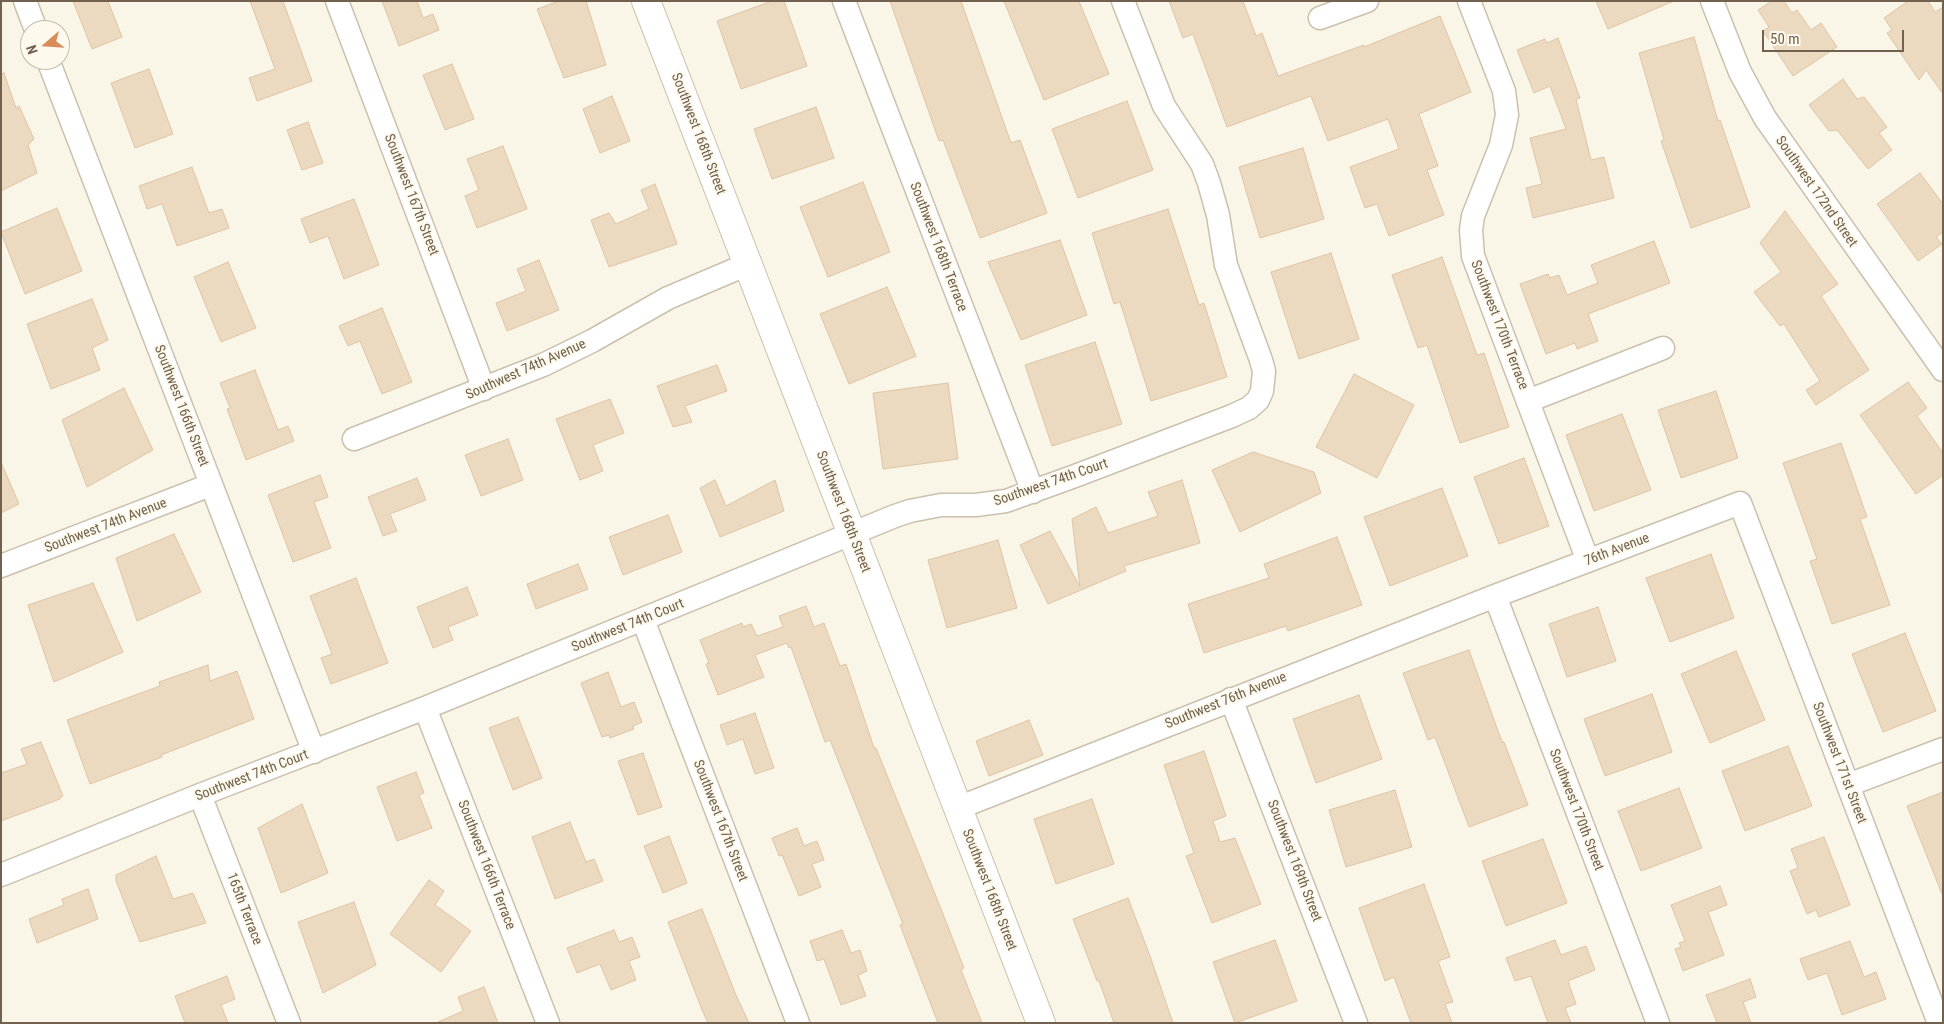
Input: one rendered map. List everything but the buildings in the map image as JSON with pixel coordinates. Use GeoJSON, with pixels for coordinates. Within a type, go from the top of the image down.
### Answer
{"type":"FeatureCollection","features":[{"type":"Feature","properties":{"kind":"street"},"geometry":{"type":"LineString","coordinates":[[25,1],[32,20]]}},
{"type":"Feature","properties":{"kind":"street","name":"Southwest 167th Street"},"geometry":{"type":"LineString","coordinates":[[337,1],[484,389]]}},
{"type":"Feature","properties":{"kind":"street","name":"Southwest 168th Street"},"geometry":{"type":"LineString","coordinates":[[646,1],[1040,1023]]}},
{"type":"Feature","properties":{"kind":"street","name":"Southwest 168th Terrace"},"geometry":{"type":"LineString","coordinates":[[844,1],[1033,492]]}},
{"type":"Feature","properties":{"kind":"street","name":"Southwest 74th Court"},"geometry":{"type":"LineString","coordinates":[[1,875],[200,795],[425,708],[902,513],[926,507],[992,504],[1033,492],[1249,408],[1258,400],[1262,392],[1264,382],[1261,360],[1226,266],[1218,215],[1209,183],[1202,164],[1164,106],[1124,1]]}},
{"type":"Feature","properties":{"kind":"street"},"geometry":{"type":"LineString","coordinates":[[1320,18],[1367,1]]}},
{"type":"Feature","properties":{"kind":"street","name":"Southwest 170th Terrace"},"geometry":{"type":"LineString","coordinates":[[1470,1],[1504,91],[1507,115],[1501,145],[1473,216],[1471,230],[1472,256],[1588,561]]}},
{"type":"Feature","properties":{"kind":"street","name":"Southwest 172nd Street"},"geometry":{"type":"LineString","coordinates":[[1712,1],[1740,72],[1765,118],[1943,370]]}},
{"type":"Feature","properties":{"kind":"street","name":"Southwest 166th Street"},"geometry":{"type":"LineString","coordinates":[[52,70],[314,752]]}},
{"type":"Feature","properties":{"kind":"street","name":"Southwest 74th Avenue"},"geometry":{"type":"LineString","coordinates":[[354,439],[484,389],[567,354],[668,298],[748,264]]}},
{"type":"Feature","properties":{"kind":"street"},"geometry":{"type":"LineString","coordinates":[[1528,401],[1663,348]]}},
{"type":"Feature","properties":{"kind":"street","name":"Southwest 74th Avenue"},"geometry":{"type":"LineString","coordinates":[[1,566],[210,485]]}},
{"type":"Feature","properties":{"kind":"street","name":"76th Avenue"},"geometry":{"type":"LineString","coordinates":[[1495,596],[1740,503]]}},
{"type":"Feature","properties":{"kind":"street","name":"Southwest 171st Street"},"geometry":{"type":"LineString","coordinates":[[1740,503],[1939,1023]]}},
{"type":"Feature","properties":{"kind":"street","name":"Southwest 76th Avenue"},"geometry":{"type":"LineString","coordinates":[[958,808],[1495,596]]}},
{"type":"Feature","properties":{"kind":"street","name":"Southwest 170th Street"},"geometry":{"type":"LineString","coordinates":[[1495,596],[1658,1023]]}},
{"type":"Feature","properties":{"kind":"street","name":"Southwest 167th Street"},"geometry":{"type":"LineString","coordinates":[[643,620],[798,1023]]}},
{"type":"Feature","properties":{"kind":"street","name":"Southwest 169th Street"},"geometry":{"type":"LineString","coordinates":[[1231,699],[1356,1023]]}},
{"type":"Feature","properties":{"kind":"street","name":"Southwest 166th Terrace"},"geometry":{"type":"LineString","coordinates":[[425,708],[548,1023]]}},
{"type":"Feature","properties":{"kind":"street"},"geometry":{"type":"LineString","coordinates":[[1848,785],[1943,750]]}},
{"type":"Feature","properties":{"kind":"street","name":"165th Terrace"},"geometry":{"type":"LineString","coordinates":[[200,795],[289,1023]]}}]}
